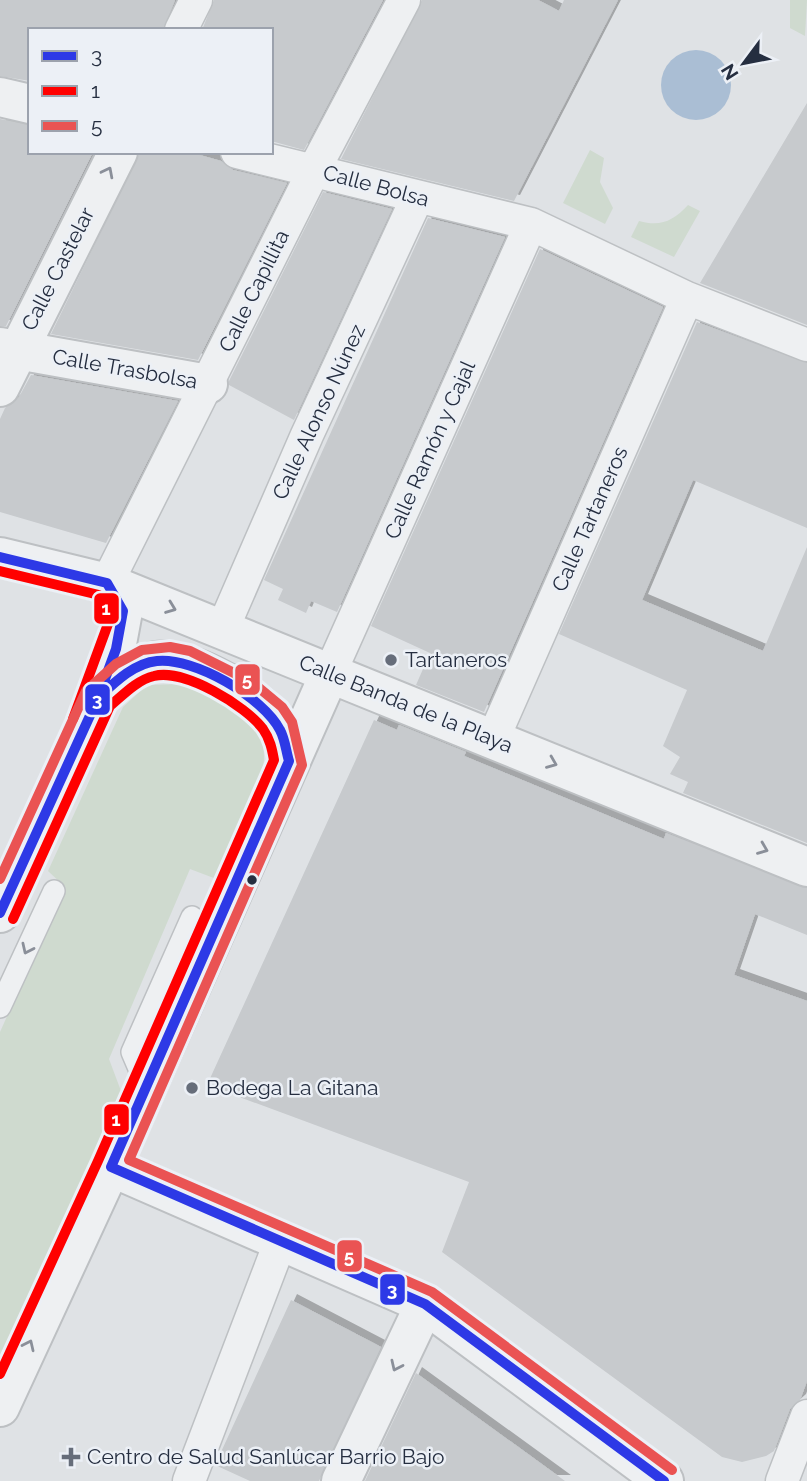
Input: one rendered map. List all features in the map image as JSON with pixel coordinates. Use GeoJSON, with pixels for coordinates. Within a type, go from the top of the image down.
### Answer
{"type":"FeatureCollection","features":[{"type":"Feature","properties":{"kind":"street"},"geometry":{"type":"LineString","coordinates":[[182,28],[196,0]]}},
{"type":"Feature","properties":{"kind":"street","name":"Calle Capillita"},"geometry":{"type":"LineString","coordinates":[[107,583],[314,170],[404,0]]}},
{"type":"Feature","properties":{"kind":"street"},"geometry":{"type":"LineString","coordinates":[[0,97],[28,104]]}},
{"type":"Feature","properties":{"kind":"street","name":"Calle Castelar"},"geometry":{"type":"LineString","coordinates":[[0,387],[8,349],[117,154]]}},
{"type":"Feature","properties":{"kind":"street","name":"Calle Bolsa"},"geometry":{"type":"LineString","coordinates":[[246,154],[523,222],[687,298],[807,345]]}},
{"type":"Feature","properties":{"kind":"street","name":"Calle Alonso Núnez"},"geometry":{"type":"LineString","coordinates":[[223,628],[307,435],[418,198]]}},
{"type":"Feature","properties":{"kind":"street","name":"Calle Ramón y Cajal"},"geometry":{"type":"LineString","coordinates":[[329,675],[523,222]]}},
{"type":"Feature","properties":{"kind":"street","name":"Calle Tartaneros"},"geometry":{"type":"LineString","coordinates":[[493,739],[687,298]]}},
{"type":"Feature","properties":{"kind":"street","name":"Calle Trasbolsa"},"geometry":{"type":"LineString","coordinates":[[8,349],[208,384]]}},
{"type":"Feature","properties":{"kind":"street","name":"Calle Banda de la Playa"},"geometry":{"type":"LineString","coordinates":[[0,557],[107,583],[807,867]]}},
{"type":"Feature","properties":{"kind":"street"},"geometry":{"type":"LineString","coordinates":[[0,913],[98,698],[122,627],[123,611],[107,583]]}},
{"type":"Feature","properties":{"kind":"street"},"geometry":{"type":"LineString","coordinates":[[98,698],[136,668],[158,660],[182,663],[253,699],[280,727],[289,761]]}},
{"type":"Feature","properties":{"kind":"street"},"geometry":{"type":"LineString","coordinates":[[0,1407],[147,1087],[329,675]]}},
{"type":"Feature","properties":{"kind":"street"},"geometry":{"type":"LineString","coordinates":[[111,1167],[425,1304],[664,1481]]}},
{"type":"Feature","properties":{"kind":"street"},"geometry":{"type":"LineString","coordinates":[[189,1481],[281,1240]]}},
{"type":"Feature","properties":{"kind":"street"},"geometry":{"type":"LineString","coordinates":[[341,1481],[425,1304]]}},
{"type":"Feature","properties":{"kind":"street"},"geometry":{"type":"LineString","coordinates":[[782,1481],[807,1416]]}},
{"type":"Feature","properties":{"kind":"lane"},"geometry":{"type":"LineString","coordinates":[[0,1007],[54,891]]}},
{"type":"Feature","properties":{"kind":"lane"},"geometry":{"type":"LineString","coordinates":[[147,1087],[132,1052],[191,917]]}},
{"type":"Feature","properties":{"kind":"shaded area"},"geometry":{"type":"Polygon","coordinates":[[[790,0],[807,0],[805,36],[790,28],[790,0]]]}},
{"type":"Feature","properties":{"kind":"shaded area"},"geometry":{"type":"Polygon","coordinates":[[[590,150],[604,158],[600,182],[613,208],[605,224],[563,203],[590,150]]]}},
{"type":"Feature","properties":{"kind":"shaded area"},"geometry":{"type":"Polygon","coordinates":[[[688,205],[700,211],[674,257],[631,237],[639,221],[660,223],[677,215],[688,205]]]}},
{"type":"Feature","properties":{"kind":"shaded area"},"geometry":{"type":"Polygon","coordinates":[[[179,684],[243,711],[260,732],[264,752],[256,797],[219,880],[190,869],[109,1059],[124,1099],[0,1364],[0,1032],[65,887],[48,871],[123,707],[147,685],[179,684]]]}},
{"type":"Feature","properties":{"kind":"water"},"geometry":{"type":"Polygon","coordinates":[[[696,50],[721,60],[731,85],[721,110],[696,120],[671,110],[661,85],[671,60],[696,50]]]}},
{"type":"Feature","properties":{"kind":"building"},"geometry":{"type":"Polygon","coordinates":[[[0,0],[175,0],[164,28],[28,28],[28,81],[0,76],[0,0]]]}},
{"type":"Feature","properties":{"kind":"building"},"geometry":{"type":"Polygon","coordinates":[[[214,0],[383,0],[304,150],[273,142],[273,28],[203,28],[214,0]]]}},
{"type":"Feature","properties":{"kind":"building"},"geometry":{"type":"Polygon","coordinates":[[[422,0],[538,0],[559,11],[564,0],[618,0],[514,201],[341,159],[422,0]]]}},
{"type":"Feature","properties":{"kind":"building"},"geometry":{"type":"Polygon","coordinates":[[[807,103],[807,325],[700,283],[807,103]]]}},
{"type":"Feature","properties":{"kind":"building"},"geometry":{"type":"Polygon","coordinates":[[[0,119],[28,125],[28,154],[92,154],[6,326],[0,326],[0,119]]]}},
{"type":"Feature","properties":{"kind":"building"},"geometry":{"type":"Polygon","coordinates":[[[139,154],[196,154],[221,161],[233,170],[287,183],[198,360],[51,334],[139,154]]]}},
{"type":"Feature","properties":{"kind":"building"},"geometry":{"type":"Polygon","coordinates":[[[323,192],[392,209],[294,420],[229,385],[229,381],[323,192]]]}},
{"type":"Feature","properties":{"kind":"building"},"geometry":{"type":"Polygon","coordinates":[[[428,218],[505,237],[337,612],[311,601],[306,613],[278,600],[283,589],[264,580],[428,218]]]}},
{"type":"Feature","properties":{"kind":"building"},"geometry":{"type":"Polygon","coordinates":[[[540,249],[663,307],[484,712],[416,685],[430,653],[371,626],[540,249]]]}},
{"type":"Feature","properties":{"kind":"building"},"geometry":{"type":"Polygon","coordinates":[[[697,322],[807,363],[807,528],[693,480],[642,600],[763,651],[807,547],[807,843],[683,793],[688,782],[670,774],[680,757],[663,746],[687,690],[559,634],[697,322]]]}},
{"type":"Feature","properties":{"kind":"building"},"geometry":{"type":"Polygon","coordinates":[[[31,375],[178,401],[106,543],[0,512],[0,419],[5,408],[19,397],[31,375]]]}},
{"type":"Feature","properties":{"kind":"building"},"geometry":{"type":"Polygon","coordinates":[[[374,720],[397,730],[399,725],[466,752],[464,756],[664,839],[666,833],[807,888],[807,935],[755,914],[734,975],[807,1001],[807,1381],[800,1400],[790,1409],[774,1451],[766,1456],[742,1462],[722,1457],[442,1252],[469,1182],[207,1085],[374,720]]]}},
{"type":"Feature","properties":{"kind":"building"},"geometry":{"type":"Polygon","coordinates":[[[291,1300],[381,1347],[319,1481],[250,1481],[215,1465],[291,1300]]]}},
{"type":"Feature","properties":{"kind":"building"},"geometry":{"type":"Polygon","coordinates":[[[416,1373],[565,1481],[365,1481],[416,1373]]]}},
{"type":"Feature","properties":{"kind":"transit line","name":"3"},"geometry":{"type":"LineString","coordinates":[[0,557],[107,583],[123,611],[116,649],[98,698],[0,913]]}},
{"type":"Feature","properties":{"kind":"transit line","name":"1"},"geometry":{"type":"LineString","coordinates":[[0,571],[99,595],[106,608],[108,624],[73,719]]}},
{"type":"Feature","properties":{"kind":"transit line","name":"5"},"geometry":{"type":"LineString","coordinates":[[0,879],[86,691],[116,664],[142,650],[170,647],[190,651],[252,682],[282,707],[292,722],[302,765],[129,1160],[432,1292],[672,1470]]}},
{"type":"Feature","properties":{"kind":"transit line","name":"3"},"geometry":{"type":"LineString","coordinates":[[98,698],[140,666],[157,661],[189,665],[226,682],[259,705],[280,730],[289,761],[111,1167],[425,1304],[664,1481]]}},
{"type":"Feature","properties":{"kind":"transit line","name":"1"},"geometry":{"type":"LineString","coordinates":[[0,1374],[98,1161],[274,760],[263,729],[229,700],[197,683],[181,678],[154,676],[131,688],[110,706],[13,919]]}},
{"type":"Feature","properties":{"kind":"place","name":"Tartaneros"},"geometry":{"type":"Point","coordinates":[391,660]}},
{"type":"Feature","properties":{"kind":"place","name":"Bodega La Gitana"},"geometry":{"type":"Point","coordinates":[192,1088]}},
{"type":"Feature","properties":{"kind":"place","name":"Centro de Salud Sanlúcar Barrio Bajo"},"geometry":{"type":"Point","coordinates":[71,1457]}}]}
